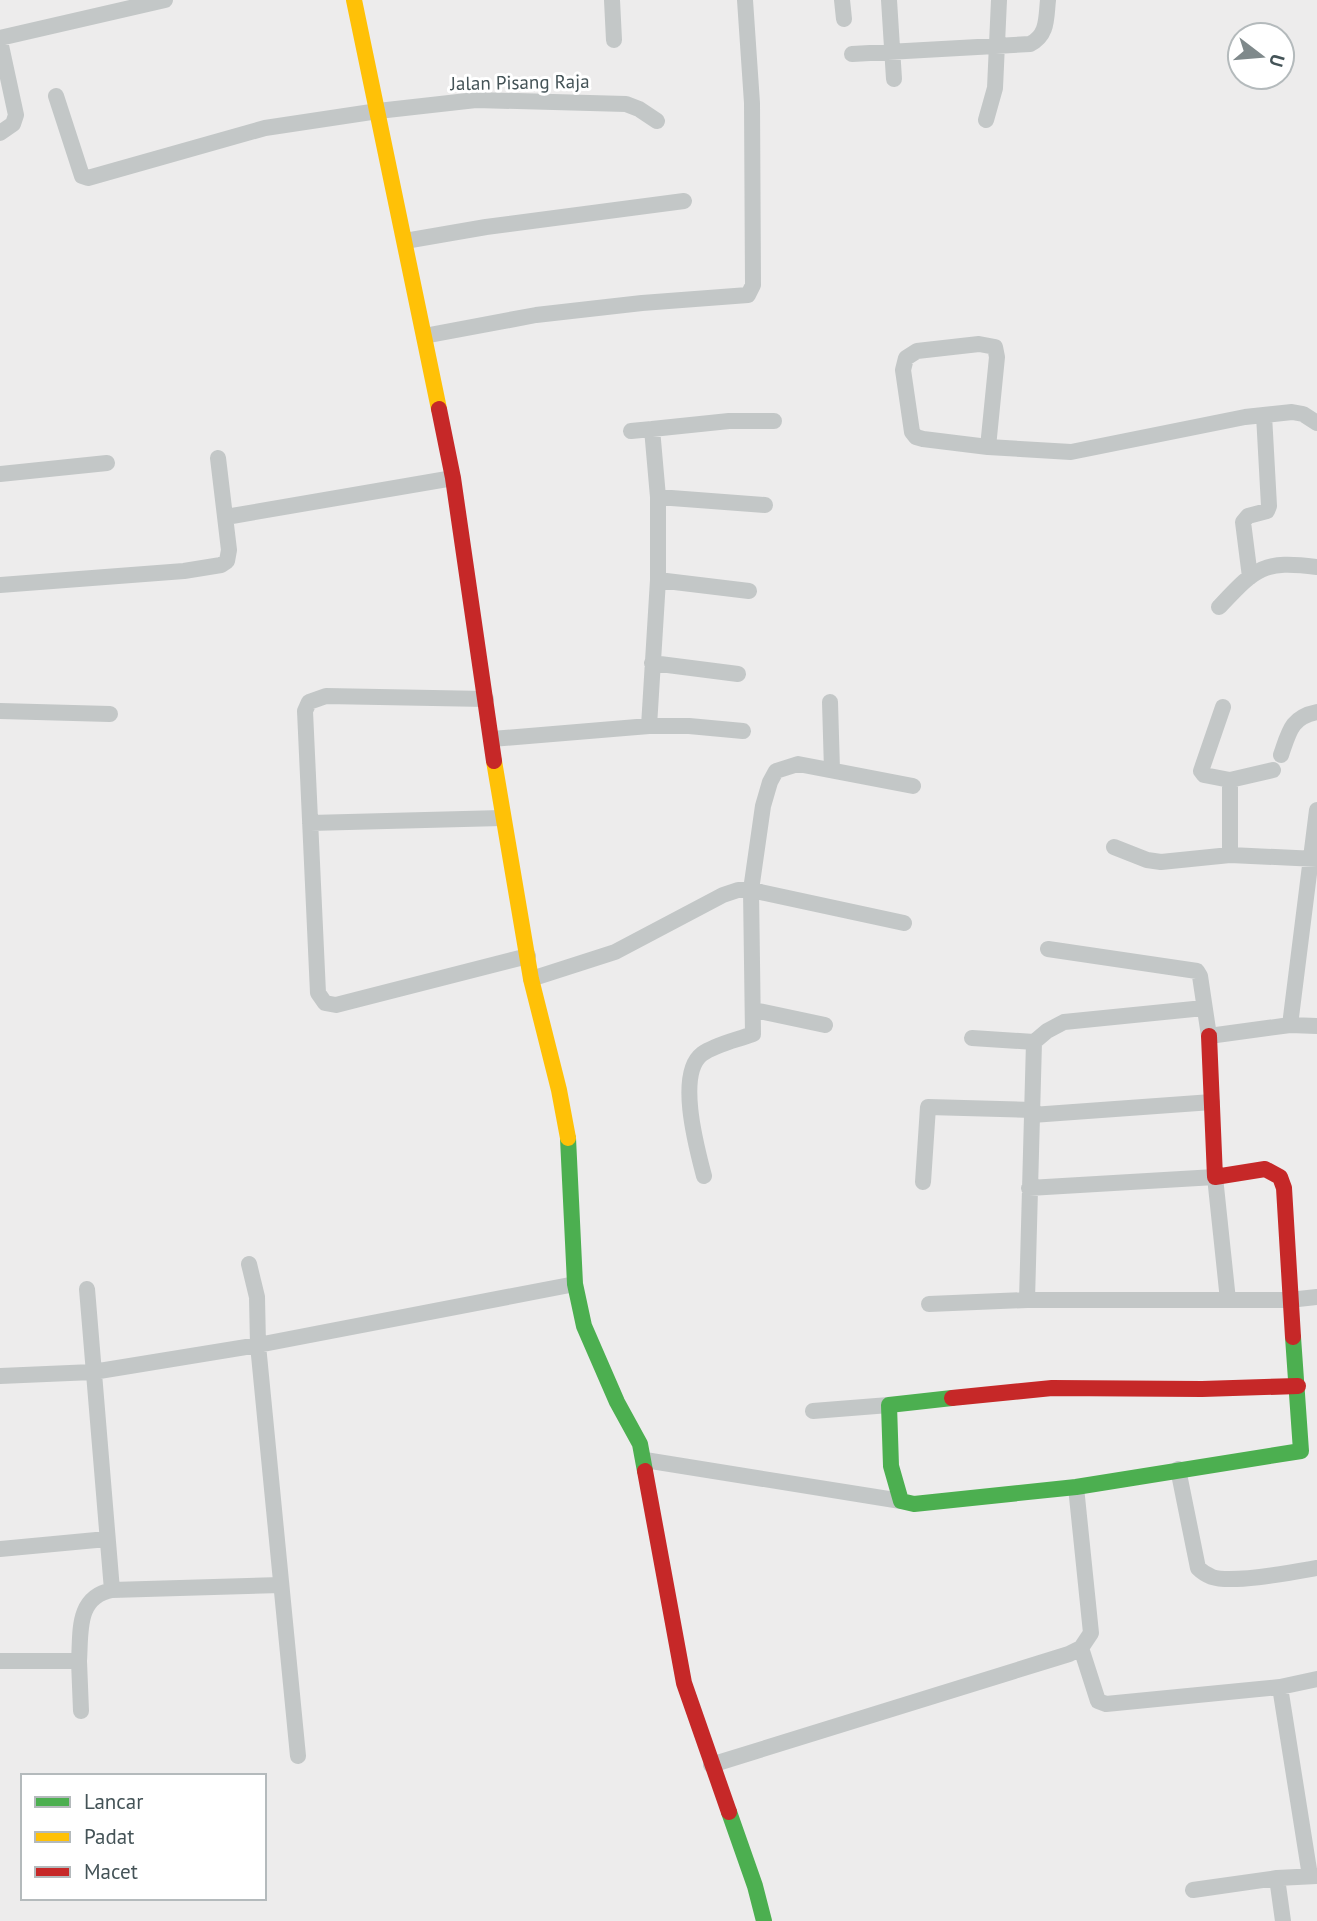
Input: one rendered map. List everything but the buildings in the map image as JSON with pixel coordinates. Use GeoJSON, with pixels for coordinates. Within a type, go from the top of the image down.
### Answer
{"type":"FeatureCollection","features":[{"type":"Feature","properties":{"kind":"street"},"geometry":{"type":"LineString","coordinates":[[0,133],[13,124],[16,115],[0,40],[165,0]]}},
{"type":"Feature","properties":{"kind":"street"},"geometry":{"type":"LineString","coordinates":[[354,0],[453,478],[502,818],[531,979],[559,1090],[569,1145],[575,1284],[584,1326],[645,1460],[684,1682],[755,1886],[764,1921]]}},
{"type":"Feature","properties":{"kind":"street"},"geometry":{"type":"LineString","coordinates":[[612,0],[614,40]]}},
{"type":"Feature","properties":{"kind":"street"},"geometry":{"type":"LineString","coordinates":[[424,336],[536,315],[748,295],[753,285],[752,103],[745,0]]}},
{"type":"Feature","properties":{"kind":"street"},"geometry":{"type":"LineString","coordinates":[[842,0],[844,19]]}},
{"type":"Feature","properties":{"kind":"street"},"geometry":{"type":"LineString","coordinates":[[889,0],[894,79]]}},
{"type":"Feature","properties":{"kind":"street"},"geometry":{"type":"LineString","coordinates":[[986,120],[995,88],[999,0]]}},
{"type":"Feature","properties":{"kind":"street"},"geometry":{"type":"LineString","coordinates":[[852,54],[1030,44],[1039,40],[1044,31],[1048,0]]}},
{"type":"Feature","properties":{"kind":"street","name":"Jalan Pisang Raja"},"geometry":{"type":"LineString","coordinates":[[56,96],[82,176],[88,178],[265,128],[476,100],[626,104],[639,108],[657,121]]}},
{"type":"Feature","properties":{"kind":"street"},"geometry":{"type":"LineString","coordinates":[[405,240],[486,226],[684,201]]}},
{"type":"Feature","properties":{"kind":"street"},"geometry":{"type":"LineString","coordinates":[[988,447],[997,357],[995,347],[979,344],[917,351],[906,358],[904,370],[914,436],[923,439],[988,447],[1071,452],[1264,415],[1292,412],[1303,414],[1317,423]]}},
{"type":"Feature","properties":{"kind":"street"},"geometry":{"type":"LineString","coordinates":[[1250,578],[1243,522],[1248,516],[1267,512],[1269,506],[1264,415]]}},
{"type":"Feature","properties":{"kind":"street"},"geometry":{"type":"LineString","coordinates":[[631,431],[729,421],[774,421]]}},
{"type":"Feature","properties":{"kind":"street"},"geometry":{"type":"LineString","coordinates":[[649,726],[658,580],[658,497],[652,429]]}},
{"type":"Feature","properties":{"kind":"street"},"geometry":{"type":"LineString","coordinates":[[0,585],[184,572],[221,565],[227,561],[228,556],[218,458]]}},
{"type":"Feature","properties":{"kind":"street"},"geometry":{"type":"LineString","coordinates":[[0,474],[107,463]]}},
{"type":"Feature","properties":{"kind":"street"},"geometry":{"type":"LineString","coordinates":[[226,517],[453,478]]}},
{"type":"Feature","properties":{"kind":"street"},"geometry":{"type":"LineString","coordinates":[[658,497],[765,505]]}},
{"type":"Feature","properties":{"kind":"street"},"geometry":{"type":"LineString","coordinates":[[1219,607],[1250,578],[1269,566],[1286,563],[1317,567]]}},
{"type":"Feature","properties":{"kind":"street"},"geometry":{"type":"LineString","coordinates":[[658,580],[749,591]]}},
{"type":"Feature","properties":{"kind":"street"},"geometry":{"type":"LineString","coordinates":[[652,663],[738,674]]}},
{"type":"Feature","properties":{"kind":"street"},"geometry":{"type":"LineString","coordinates":[[486,699],[327,696],[309,702],[305,711],[318,993],[325,1003],[336,1005],[528,956]]}},
{"type":"Feature","properties":{"kind":"street"},"geometry":{"type":"LineString","coordinates":[[830,702],[832,771]]}},
{"type":"Feature","properties":{"kind":"street"},"geometry":{"type":"LineString","coordinates":[[1223,708],[1201,771],[1204,775],[1230,780],[1277,762],[1297,719],[1317,712]]}},
{"type":"Feature","properties":{"kind":"street"},"geometry":{"type":"LineString","coordinates":[[0,711],[110,714]]}},
{"type":"Feature","properties":{"kind":"street"},"geometry":{"type":"LineString","coordinates":[[492,739],[649,726],[689,726],[743,731]]}},
{"type":"Feature","properties":{"kind":"street"},"geometry":{"type":"LineString","coordinates":[[704,1176],[693,1134],[690,1092],[693,1066],[701,1055],[753,1034],[751,890],[762,806],[770,782],[776,771],[798,764],[913,786]]}},
{"type":"Feature","properties":{"kind":"street"},"geometry":{"type":"LineString","coordinates":[[1230,780],[1230,855]]}},
{"type":"Feature","properties":{"kind":"street"},"geometry":{"type":"LineString","coordinates":[[1290,1025],[1314,859],[1317,810]]}},
{"type":"Feature","properties":{"kind":"street"},"geometry":{"type":"LineString","coordinates":[[310,824],[502,818]]}},
{"type":"Feature","properties":{"kind":"street"},"geometry":{"type":"LineString","coordinates":[[1114,847],[1147,860],[1161,862],[1230,855],[1314,859]]}},
{"type":"Feature","properties":{"kind":"street"},"geometry":{"type":"LineString","coordinates":[[531,979],[615,952],[723,895],[738,890],[751,890],[904,923]]}},
{"type":"Feature","properties":{"kind":"street"},"geometry":{"type":"LineString","coordinates":[[1048,949],[1192,969],[1200,975],[1209,1036],[1215,1177],[1228,1300]]}},
{"type":"Feature","properties":{"kind":"street"},"geometry":{"type":"LineString","coordinates":[[1027,1300],[1034,1042],[1046,1031],[1064,1022],[1204,1008]]}},
{"type":"Feature","properties":{"kind":"street"},"geometry":{"type":"LineString","coordinates":[[754,1010],[825,1025]]}},
{"type":"Feature","properties":{"kind":"street"},"geometry":{"type":"LineString","coordinates":[[1209,1036],[1290,1025],[1317,1026]]}},
{"type":"Feature","properties":{"kind":"street"},"geometry":{"type":"LineString","coordinates":[[972,1038],[1034,1042]]}},
{"type":"Feature","properties":{"kind":"street"},"geometry":{"type":"LineString","coordinates":[[923,1182],[928,1107],[1032,1113],[1212,1102]]}},
{"type":"Feature","properties":{"kind":"street"},"geometry":{"type":"LineString","coordinates":[[645,1460],[914,1504],[1076,1486],[1309,1450],[1298,1386],[1289,1300],[1284,1188],[1280,1177],[1265,1169],[1215,1177],[1029,1188]]}},
{"type":"Feature","properties":{"kind":"street"},"geometry":{"type":"LineString","coordinates":[[249,1264],[257,1297],[258,1345],[298,1756]]}},
{"type":"Feature","properties":{"kind":"street"},"geometry":{"type":"LineString","coordinates":[[0,1376],[93,1372],[258,1345],[575,1284]]}},
{"type":"Feature","properties":{"kind":"street"},"geometry":{"type":"LineString","coordinates":[[87,1289],[112,1590]]}},
{"type":"Feature","properties":{"kind":"street"},"geometry":{"type":"LineString","coordinates":[[929,1304],[1027,1300],[1289,1300],[1317,1297]]}},
{"type":"Feature","properties":{"kind":"street"},"geometry":{"type":"LineString","coordinates":[[813,1410],[1052,1388],[1202,1390],[1298,1386]]}},
{"type":"Feature","properties":{"kind":"street"},"geometry":{"type":"LineString","coordinates":[[889,1405],[891,1466],[895,1488],[901,1501]]}},
{"type":"Feature","properties":{"kind":"street"},"geometry":{"type":"LineString","coordinates":[[1178,1469],[1198,1569],[1220,1579],[1271,1576],[1317,1568]]}},
{"type":"Feature","properties":{"kind":"street"},"geometry":{"type":"LineString","coordinates":[[711,1765],[1069,1654],[1081,1648],[1091,1633],[1076,1486]]}},
{"type":"Feature","properties":{"kind":"street"},"geometry":{"type":"LineString","coordinates":[[0,1549],[107,1539]]}},
{"type":"Feature","properties":{"kind":"street"},"geometry":{"type":"LineString","coordinates":[[81,1711],[81,1623],[86,1605],[97,1593],[112,1590],[281,1585]]}},
{"type":"Feature","properties":{"kind":"street"},"geometry":{"type":"LineString","coordinates":[[1081,1648],[1098,1701],[1106,1704],[1280,1687],[1317,1679]]}},
{"type":"Feature","properties":{"kind":"street"},"geometry":{"type":"LineString","coordinates":[[0,1661],[79,1661]]}},
{"type":"Feature","properties":{"kind":"street"},"geometry":{"type":"LineString","coordinates":[[1194,1890],[1278,1878],[1314,1876],[1280,1687]]}},
{"type":"Feature","properties":{"kind":"street"},"geometry":{"type":"LineString","coordinates":[[1278,1878],[1283,1921]]}},
{"type":"Feature","properties":{"kind":"traffic: fast"},"geometry":{"type":"LineString","coordinates":[[568,1138],[575,1284],[584,1326],[617,1402],[640,1444],[645,1471]]}},
{"type":"Feature","properties":{"kind":"traffic: fast"},"geometry":{"type":"LineString","coordinates":[[952,1398],[889,1405],[891,1466],[901,1501],[914,1504],[1076,1487],[1301,1451],[1293,1337]]}},
{"type":"Feature","properties":{"kind":"traffic: fast"},"geometry":{"type":"LineString","coordinates":[[729,1812],[755,1886],[764,1921]]}},
{"type":"Feature","properties":{"kind":"traffic: slow"},"geometry":{"type":"LineString","coordinates":[[354,0],[439,409]]}},
{"type":"Feature","properties":{"kind":"traffic: slow"},"geometry":{"type":"LineString","coordinates":[[494,761],[531,979],[559,1090],[568,1138]]}},
{"type":"Feature","properties":{"kind":"traffic: jam"},"geometry":{"type":"LineString","coordinates":[[439,409],[453,478],[494,761]]}},
{"type":"Feature","properties":{"kind":"traffic: jam"},"geometry":{"type":"LineString","coordinates":[[1209,1036],[1215,1177],[1265,1169],[1280,1177],[1284,1188],[1293,1337]]}},
{"type":"Feature","properties":{"kind":"traffic: jam"},"geometry":{"type":"LineString","coordinates":[[952,1398],[1052,1388],[1202,1389],[1298,1386]]}},
{"type":"Feature","properties":{"kind":"traffic: jam"},"geometry":{"type":"LineString","coordinates":[[645,1471],[684,1683],[729,1812]]}}]}
